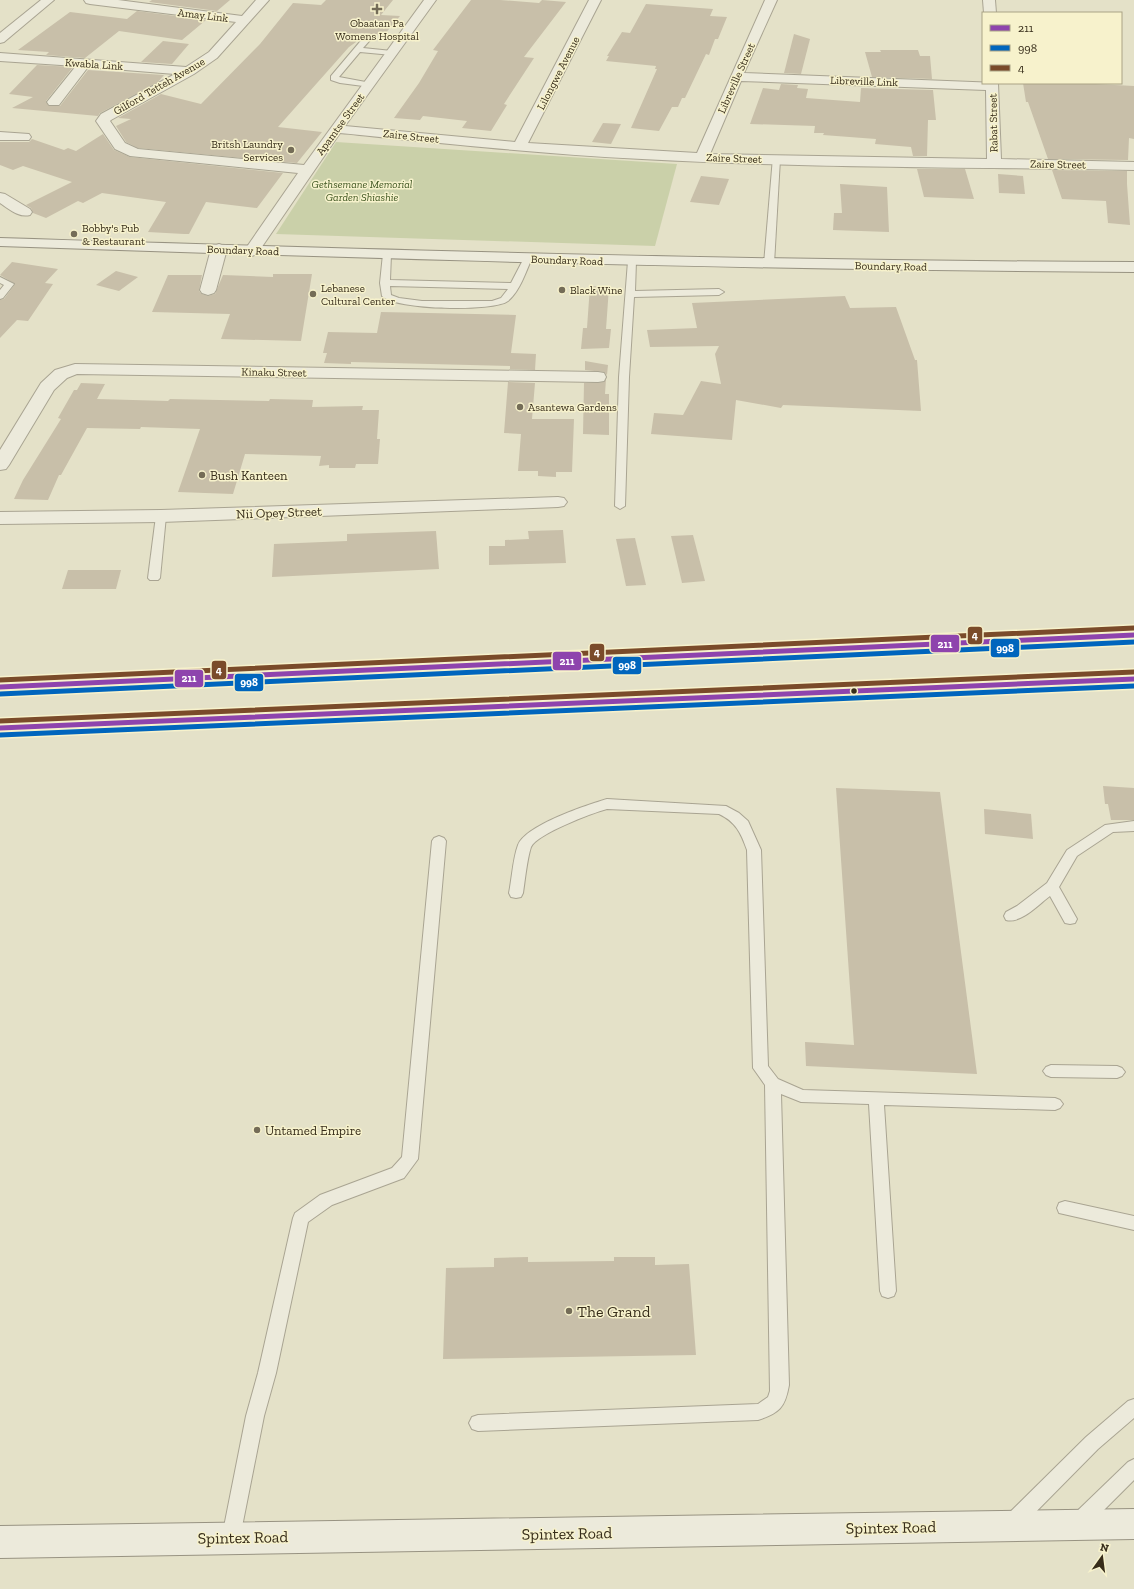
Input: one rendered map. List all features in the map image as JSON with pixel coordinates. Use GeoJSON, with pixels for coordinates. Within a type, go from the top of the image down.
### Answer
{"type":"FeatureCollection","features":[{"type":"Feature","properties":{"kind":"highway"},"geometry":{"type":"LineString","coordinates":[[0,687],[1134,635]]}},
{"type":"Feature","properties":{"kind":"highway"},"geometry":{"type":"LineString","coordinates":[[0,728],[1134,679]]}},
{"type":"Feature","properties":{"kind":"street"},"geometry":{"type":"LineString","coordinates":[[0,39],[48,0]]}},
{"type":"Feature","properties":{"kind":"street","name":"Amay Link"},"geometry":{"type":"LineString","coordinates":[[90,0],[245,20]]}},
{"type":"Feature","properties":{"kind":"street","name":"Gilford Tetteh Avenue"},"geometry":{"type":"LineString","coordinates":[[263,0],[213,55],[189,71],[106,117],[103,121],[120,146],[135,153],[308,170]]}},
{"type":"Feature","properties":{"kind":"street","name":"Apamtse Street"},"geometry":{"type":"LineString","coordinates":[[252,251],[336,129],[430,0]]}},
{"type":"Feature","properties":{"kind":"street","name":"Lilongwe Avenue"},"geometry":{"type":"LineString","coordinates":[[520,146],[595,0]]}},
{"type":"Feature","properties":{"kind":"street","name":"Libreville Street"},"geometry":{"type":"LineString","coordinates":[[702,157],[771,0]]}},
{"type":"Feature","properties":{"kind":"street"},"geometry":{"type":"LineString","coordinates":[[989,0],[990,12]]}},
{"type":"Feature","properties":{"kind":"street","name":"Kwabla Link"},"geometry":{"type":"LineString","coordinates":[[0,57],[189,71]]}},
{"type":"Feature","properties":{"kind":"street"},"geometry":{"type":"LineString","coordinates":[[54,102],[85,63]]}},
{"type":"Feature","properties":{"kind":"street","name":"Libreville Link"},"geometry":{"type":"LineString","coordinates":[[736,77],[982,84]]}},
{"type":"Feature","properties":{"kind":"street","name":"Rabat Street"},"geometry":{"type":"LineString","coordinates":[[992,84],[994,163]]}},
{"type":"Feature","properties":{"kind":"street","name":"Zaire Street"},"geometry":{"type":"LineString","coordinates":[[336,129],[520,146],[643,155],[776,160],[1134,166]]}},
{"type":"Feature","properties":{"kind":"street"},"geometry":{"type":"LineString","coordinates":[[0,136],[24,137]]}},
{"type":"Feature","properties":{"kind":"street"},"geometry":{"type":"LineString","coordinates":[[0,197],[26,212]]}},
{"type":"Feature","properties":{"kind":"street","name":"Boundary Road"},"geometry":{"type":"LineString","coordinates":[[0,242],[252,251],[632,261],[975,267],[1134,267]]}},
{"type":"Feature","properties":{"kind":"street"},"geometry":{"type":"LineString","coordinates":[[208,290],[219,250]]}},
{"type":"Feature","properties":{"kind":"street","name":"Kinaku Street"},"geometry":{"type":"LineString","coordinates":[[0,465],[48,387],[61,374],[75,369],[598,377]]}},
{"type":"Feature","properties":{"kind":"street","name":"Nii Opey Street"},"geometry":{"type":"LineString","coordinates":[[0,518],[161,516],[558,502]]}},
{"type":"Feature","properties":{"kind":"street","name":"Spintex Road"},"geometry":{"type":"LineString","coordinates":[[0,1542],[231,1537],[1134,1524]]}},
{"type":"Feature","properties":{"kind":"lane"},"geometry":{"type":"LineString","coordinates":[[367,39],[334,78],[340,81],[368,85]]}},
{"type":"Feature","properties":{"kind":"lane"},"geometry":{"type":"LineString","coordinates":[[357,50],[392,53]]}},
{"type":"Feature","properties":{"kind":"lane"},"geometry":{"type":"LineString","coordinates":[[769,264],[776,160]]}},
{"type":"Feature","properties":{"kind":"lane"},"geometry":{"type":"LineString","coordinates":[[388,254],[385,283],[387,296],[393,300],[418,304],[492,304],[504,300],[510,294],[528,258]]}},
{"type":"Feature","properties":{"kind":"lane"},"geometry":{"type":"LineString","coordinates":[[620,506],[624,377],[632,261]]}},
{"type":"Feature","properties":{"kind":"lane"},"geometry":{"type":"LineString","coordinates":[[0,280],[9,284],[0,296]]}},
{"type":"Feature","properties":{"kind":"lane"},"geometry":{"type":"LineString","coordinates":[[385,283],[514,286]]}},
{"type":"Feature","properties":{"kind":"lane"},"geometry":{"type":"LineString","coordinates":[[630,294],[719,292]]}},
{"type":"Feature","properties":{"kind":"lane"},"geometry":{"type":"LineString","coordinates":[[154,578],[161,516]]}},
{"type":"Feature","properties":{"kind":"lane"},"geometry":{"type":"LineString","coordinates":[[516,893],[525,845],[535,834],[588,809],[608,804],[721,809],[735,815],[746,828],[754,850],[761,1068],[773,1083],[801,1096],[1055,1104]]}},
{"type":"Feature","properties":{"kind":"lane"},"geometry":{"type":"LineString","coordinates":[[1011,916],[1022,910],[1052,887],[1072,853],[1110,828],[1134,826]]}},
{"type":"Feature","properties":{"kind":"lane"},"geometry":{"type":"LineString","coordinates":[[231,1537],[255,1416],[267,1373],[301,1218],[326,1200],[398,1173],[410,1159],[439,841]]}},
{"type":"Feature","properties":{"kind":"lane"},"geometry":{"type":"LineString","coordinates":[[1052,887],[1070,919]]}},
{"type":"Feature","properties":{"kind":"lane"},"geometry":{"type":"LineString","coordinates":[[1052,1071],[1116,1072]]}},
{"type":"Feature","properties":{"kind":"lane"},"geometry":{"type":"LineString","coordinates":[[478,1423],[758,1412],[769,1408],[778,1401],[780,1385],[773,1083]]}},
{"type":"Feature","properties":{"kind":"lane"},"geometry":{"type":"LineString","coordinates":[[876,1098],[888,1291]]}},
{"type":"Feature","properties":{"kind":"lane"},"geometry":{"type":"LineString","coordinates":[[1065,1208],[1134,1223]]}},
{"type":"Feature","properties":{"kind":"lane"},"geometry":{"type":"LineString","coordinates":[[1009,1526],[1092,1443],[1134,1407]]}},
{"type":"Feature","properties":{"kind":"lane"},"geometry":{"type":"LineString","coordinates":[[1076,1525],[1134,1468]]}},
{"type":"Feature","properties":{"kind":"green space","name":"Gethsemane Memorial Garden Shiashie"},"geometry":{"type":"Polygon","coordinates":[[[336,142],[677,164],[655,246],[276,234],[336,142]]]}},
{"type":"Feature","properties":{"kind":"building"},"geometry":{"type":"Polygon","coordinates":[[[152,0],[230,0],[217,11],[149,2],[152,0]]]}},
{"type":"Feature","properties":{"kind":"building"},"geometry":{"type":"Polygon","coordinates":[[[326,0],[393,0],[381,15],[400,16],[384,35],[359,33],[356,42],[349,47],[278,127],[322,132],[297,163],[138,148],[126,142],[116,126],[131,119],[118,118],[161,94],[201,104],[260,44],[293,3],[321,5],[326,0]]]}},
{"type":"Feature","properties":{"kind":"building"},"geometry":{"type":"Polygon","coordinates":[[[471,0],[500,0],[539,3],[542,0],[566,2],[524,57],[534,58],[504,104],[507,105],[491,131],[462,128],[467,121],[423,116],[420,120],[394,118],[419,83],[438,51],[433,50],[471,0]]]}},
{"type":"Feature","properties":{"kind":"building"},"geometry":{"type":"Polygon","coordinates":[[[646,4],[713,9],[710,16],[727,17],[718,39],[715,39],[709,55],[706,54],[685,98],[682,98],[678,107],[672,107],[659,131],[631,128],[657,69],[655,69],[656,66],[606,61],[609,56],[607,56],[622,32],[630,33],[646,4]]]}},
{"type":"Feature","properties":{"kind":"building"},"geometry":{"type":"Polygon","coordinates":[[[137,11],[206,20],[182,40],[119,31],[85,58],[46,55],[49,52],[18,50],[70,12],[127,19],[137,11]]]}},
{"type":"Feature","properties":{"kind":"building"},"geometry":{"type":"Polygon","coordinates":[[[794,34],[810,39],[801,74],[784,73],[794,34]]]}},
{"type":"Feature","properties":{"kind":"building"},"geometry":{"type":"Polygon","coordinates":[[[163,41],[189,44],[172,64],[141,62],[163,41]]]}},
{"type":"Feature","properties":{"kind":"building"},"geometry":{"type":"Polygon","coordinates":[[[880,50],[918,50],[920,56],[930,56],[932,79],[872,77],[865,52],[881,52],[880,50]]]}},
{"type":"Feature","properties":{"kind":"building"},"geometry":{"type":"Polygon","coordinates":[[[37,65],[73,67],[46,101],[49,106],[60,106],[88,70],[164,75],[158,82],[100,113],[98,116],[12,108],[33,97],[9,94],[37,65]]]}},
{"type":"Feature","properties":{"kind":"building"},"geometry":{"type":"Polygon","coordinates":[[[781,84],[798,85],[797,88],[808,89],[806,98],[860,102],[861,88],[933,90],[936,120],[928,120],[927,156],[913,156],[911,147],[875,144],[876,139],[814,133],[815,126],[750,124],[763,88],[779,90],[781,84]]]}},
{"type":"Feature","properties":{"kind":"building"},"geometry":{"type":"Polygon","coordinates":[[[1023,84],[1096,84],[1134,86],[1134,139],[1129,138],[1128,160],[1048,159],[1028,102],[1026,102],[1023,84]]]}},
{"type":"Feature","properties":{"kind":"building"},"geometry":{"type":"Polygon","coordinates":[[[603,123],[621,124],[611,144],[592,142],[603,123]]]}},
{"type":"Feature","properties":{"kind":"building"},"geometry":{"type":"Polygon","coordinates":[[[103,134],[114,150],[130,157],[283,173],[257,208],[206,202],[189,234],[184,234],[148,232],[166,202],[102,193],[83,203],[78,201],[46,218],[33,213],[31,208],[26,205],[72,182],[23,166],[13,170],[0,165],[0,142],[29,142],[32,139],[64,150],[68,148],[76,151],[103,134]]]}},
{"type":"Feature","properties":{"kind":"building"},"geometry":{"type":"Polygon","coordinates":[[[917,169],[965,169],[974,199],[924,197],[917,169]]]}},
{"type":"Feature","properties":{"kind":"building"},"geometry":{"type":"Polygon","coordinates":[[[1052,170],[1127,171],[1130,225],[1108,223],[1106,201],[1062,199],[1052,170]]]}},
{"type":"Feature","properties":{"kind":"building"},"geometry":{"type":"Polygon","coordinates":[[[998,174],[1023,176],[1025,194],[999,193],[998,174]]]}},
{"type":"Feature","properties":{"kind":"building"},"geometry":{"type":"Polygon","coordinates":[[[701,176],[729,179],[719,205],[690,202],[701,176]]]}},
{"type":"Feature","properties":{"kind":"building"},"geometry":{"type":"Polygon","coordinates":[[[840,184],[887,187],[889,232],[833,230],[834,213],[842,213],[840,184]]]}},
{"type":"Feature","properties":{"kind":"building"},"geometry":{"type":"Polygon","coordinates":[[[12,262],[58,269],[45,283],[53,284],[28,321],[17,320],[0,338],[0,300],[4,299],[15,284],[0,275],[12,262]]]}},
{"type":"Feature","properties":{"kind":"building"},"geometry":{"type":"Polygon","coordinates":[[[116,271],[138,277],[119,291],[96,285],[116,271]]]}},
{"type":"Feature","properties":{"kind":"building"},"geometry":{"type":"Polygon","coordinates":[[[273,274],[312,274],[301,341],[221,339],[230,314],[152,312],[168,275],[202,275],[199,291],[208,296],[215,294],[223,275],[273,277],[273,274]]]}},
{"type":"Feature","properties":{"kind":"building"},"geometry":{"type":"Polygon","coordinates":[[[590,286],[609,287],[606,329],[611,329],[609,348],[581,349],[583,328],[587,328],[590,286]]]}},
{"type":"Feature","properties":{"kind":"building"},"geometry":{"type":"Polygon","coordinates":[[[845,296],[850,308],[896,307],[915,360],[917,360],[921,411],[783,405],[781,408],[736,400],[732,440],[651,434],[654,413],[683,415],[701,381],[721,384],[715,354],[719,346],[650,347],[647,330],[697,328],[692,303],[845,296]]]}},
{"type":"Feature","properties":{"kind":"building"},"geometry":{"type":"Polygon","coordinates":[[[381,312],[516,315],[511,353],[536,354],[535,370],[510,369],[510,366],[351,362],[351,364],[324,363],[327,353],[323,353],[328,332],[377,333],[381,312]]]}},
{"type":"Feature","properties":{"kind":"building"},"geometry":{"type":"Polygon","coordinates":[[[585,361],[608,365],[607,375],[604,372],[585,370],[585,361]]]}},
{"type":"Feature","properties":{"kind":"building"},"geometry":{"type":"Polygon","coordinates":[[[606,379],[605,394],[609,394],[609,435],[583,434],[584,383],[604,382],[606,379]]]}},
{"type":"Feature","properties":{"kind":"building"},"geometry":{"type":"Polygon","coordinates":[[[508,382],[535,383],[532,419],[574,419],[572,472],[556,472],[556,477],[538,476],[538,471],[518,471],[521,434],[504,433],[508,382]]]}},
{"type":"Feature","properties":{"kind":"building"},"geometry":{"type":"Polygon","coordinates":[[[81,383],[105,384],[97,399],[168,401],[170,399],[269,401],[270,399],[313,400],[312,407],[363,406],[362,410],[379,410],[377,439],[380,439],[378,464],[356,464],[355,468],[329,468],[329,465],[319,466],[321,456],[245,454],[233,494],[178,492],[200,429],[141,427],[140,429],[87,428],[61,475],[59,475],[48,500],[14,499],[23,480],[61,419],[58,418],[74,390],[77,390],[81,383]]]}},
{"type":"Feature","properties":{"kind":"building"},"geometry":{"type":"Polygon","coordinates":[[[563,530],[566,563],[489,565],[489,546],[505,546],[505,540],[529,539],[528,531],[563,530]]]}},
{"type":"Feature","properties":{"kind":"building"},"geometry":{"type":"Polygon","coordinates":[[[436,531],[439,569],[272,577],[274,544],[347,541],[347,534],[436,531]]]}},
{"type":"Feature","properties":{"kind":"building"},"geometry":{"type":"Polygon","coordinates":[[[693,535],[705,581],[682,583],[671,536],[693,535]]]}},
{"type":"Feature","properties":{"kind":"building"},"geometry":{"type":"Polygon","coordinates":[[[635,538],[646,585],[626,586],[616,539],[635,538]]]}},
{"type":"Feature","properties":{"kind":"building"},"geometry":{"type":"Polygon","coordinates":[[[68,570],[121,570],[116,589],[62,589],[68,570]]]}},
{"type":"Feature","properties":{"kind":"building"},"geometry":{"type":"Polygon","coordinates":[[[1103,786],[1134,788],[1134,820],[1111,820],[1108,804],[1105,804],[1103,786]]]}},
{"type":"Feature","properties":{"kind":"building"},"geometry":{"type":"Polygon","coordinates":[[[836,788],[940,792],[977,1074],[806,1066],[805,1042],[854,1045],[836,788]]]}},
{"type":"Feature","properties":{"kind":"building"},"geometry":{"type":"Polygon","coordinates":[[[984,809],[1031,814],[1033,839],[985,834],[984,809]]]}},
{"type":"Feature","properties":{"kind":"building","name":"The Grand"},"geometry":{"type":"Polygon","coordinates":[[[528,1257],[528,1262],[614,1261],[614,1257],[655,1257],[655,1265],[689,1264],[696,1355],[443,1359],[446,1268],[494,1267],[494,1258],[528,1257]]]}},
{"type":"Feature","properties":{"kind":"transit line","name":"4"},"geometry":{"type":"LineString","coordinates":[[0,680],[1134,628]]}},
{"type":"Feature","properties":{"kind":"transit line","name":"211"},"geometry":{"type":"LineString","coordinates":[[0,687],[1134,635]]}},
{"type":"Feature","properties":{"kind":"transit line","name":"998"},"geometry":{"type":"LineString","coordinates":[[0,694],[1134,642]]}},
{"type":"Feature","properties":{"kind":"transit line","name":"4"},"geometry":{"type":"LineString","coordinates":[[0,721],[1134,672]]}},
{"type":"Feature","properties":{"kind":"transit line","name":"211"},"geometry":{"type":"LineString","coordinates":[[0,728],[1134,679]]}},
{"type":"Feature","properties":{"kind":"transit line","name":"998"},"geometry":{"type":"LineString","coordinates":[[0,735],[1134,686]]}},
{"type":"Feature","properties":{"kind":"place","name":"Obaatan Pa Womens Hospital"},"geometry":{"type":"Point","coordinates":[377,9]}},
{"type":"Feature","properties":{"kind":"place","name":"Britsh Laundry Services"},"geometry":{"type":"Point","coordinates":[291,150]}},
{"type":"Feature","properties":{"kind":"place","name":"Bobby's Pub & Restaurant"},"geometry":{"type":"Point","coordinates":[74,234]}},
{"type":"Feature","properties":{"kind":"place","name":"Black Wine"},"geometry":{"type":"Point","coordinates":[562,290]}},
{"type":"Feature","properties":{"kind":"place","name":"Lebanese Cultural Center"},"geometry":{"type":"Point","coordinates":[313,294]}},
{"type":"Feature","properties":{"kind":"place","name":"Asantewa Gardens"},"geometry":{"type":"Point","coordinates":[520,407]}},
{"type":"Feature","properties":{"kind":"place","name":"Bush Kanteen"},"geometry":{"type":"Point","coordinates":[202,475]}},
{"type":"Feature","properties":{"kind":"place","name":"Untamed Empire"},"geometry":{"type":"Point","coordinates":[257,1130]}},
{"type":"Feature","properties":{"kind":"place","name":"The Grand"},"geometry":{"type":"Point","coordinates":[569,1311]}}]}
